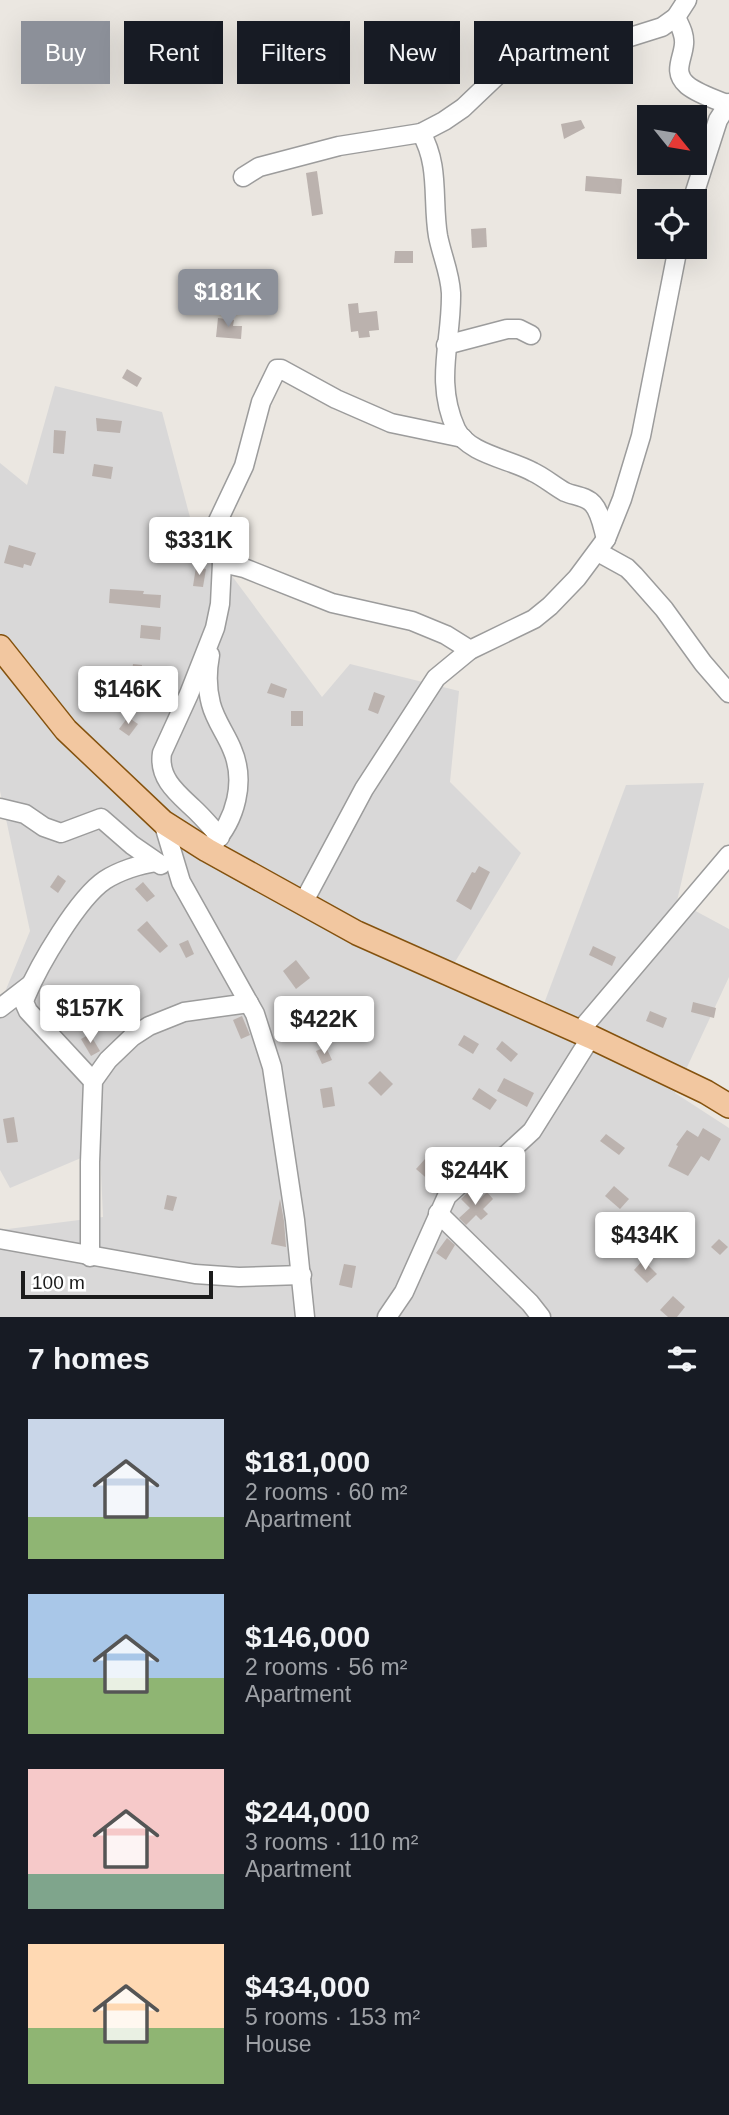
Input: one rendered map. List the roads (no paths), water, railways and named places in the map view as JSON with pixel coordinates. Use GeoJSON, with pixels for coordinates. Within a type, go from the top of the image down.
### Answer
{"type":"FeatureCollection","features":[{"type":"Feature","properties":{"kind":"main road"},"geometry":{"type":"LineString","coordinates":[[0,647],[66,730],[163,822],[213,843],[303,903],[357,933],[585,1034],[706,1091],[729,1106]]}},
{"type":"Feature","properties":{"kind":"street"},"geometry":{"type":"LineString","coordinates":[[680,7],[685,41],[678,68],[681,77],[696,91],[728,104],[718,120],[696,189]]}},
{"type":"Feature","properties":{"kind":"street"},"geometry":{"type":"LineString","coordinates":[[243,177],[259,167],[339,146],[421,133],[463,108],[505,68],[532,59],[592,49],[662,27],[680,7]]}},
{"type":"Feature","properties":{"kind":"street"},"geometry":{"type":"LineString","coordinates":[[421,133],[431,153],[437,230],[448,267],[451,295],[444,391],[457,432],[470,446],[533,471],[568,494],[585,498],[594,505],[602,546],[634,575],[664,609],[718,683],[729,693]]}},
{"type":"Feature","properties":{"kind":"street"},"geometry":{"type":"LineString","coordinates":[[303,903],[364,789],[436,678],[470,650],[534,619],[550,606],[602,546],[622,499],[641,436],[676,259]]}},
{"type":"Feature","properties":{"kind":"street"},"geometry":{"type":"LineString","coordinates":[[446,345],[507,329],[519,329],[531,335]]}},
{"type":"Feature","properties":{"kind":"street"},"geometry":{"type":"LineString","coordinates":[[215,628],[160,763],[173,788],[213,843],[229,823],[235,808],[238,763],[211,704],[208,672],[220,604],[222,563],[217,523],[244,466],[261,402],[277,369],[286,371],[336,399],[391,422],[463,438]]}},
{"type":"Feature","properties":{"kind":"street"},"geometry":{"type":"LineString","coordinates":[[222,563],[244,568],[332,603],[412,621],[446,635],[470,650]]}},
{"type":"Feature","properties":{"kind":"street"},"geometry":{"type":"LineString","coordinates":[[0,808],[24,814],[44,827],[61,833],[101,818],[156,862],[161,865],[175,864]]}},
{"type":"Feature","properties":{"kind":"street"},"geometry":{"type":"LineString","coordinates":[[163,822],[181,882],[255,1014],[272,1067],[285,1142],[305,1317]]}},
{"type":"Feature","properties":{"kind":"street"},"geometry":{"type":"LineString","coordinates":[[387,1317],[404,1292],[447,1196],[489,1162],[506,1155],[526,1137],[585,1034],[729,855]]}},
{"type":"Feature","properties":{"kind":"street"},"geometry":{"type":"LineString","coordinates":[[93,1081],[28,1011],[24,1002],[30,985],[68,922],[95,889],[105,880],[120,873],[145,863],[156,862]]}},
{"type":"Feature","properties":{"kind":"street"},"geometry":{"type":"LineString","coordinates":[[0,1008],[30,985]]}},
{"type":"Feature","properties":{"kind":"street"},"geometry":{"type":"LineString","coordinates":[[90,1257],[93,1081],[108,1060],[149,1026],[184,1012],[249,1003]]}},
{"type":"Feature","properties":{"kind":"street"},"geometry":{"type":"LineString","coordinates":[[438,1213],[541,1317]]}},
{"type":"Feature","properties":{"kind":"street"},"geometry":{"type":"LineString","coordinates":[[0,1239],[195,1274],[239,1277],[302,1275]]}}]}
